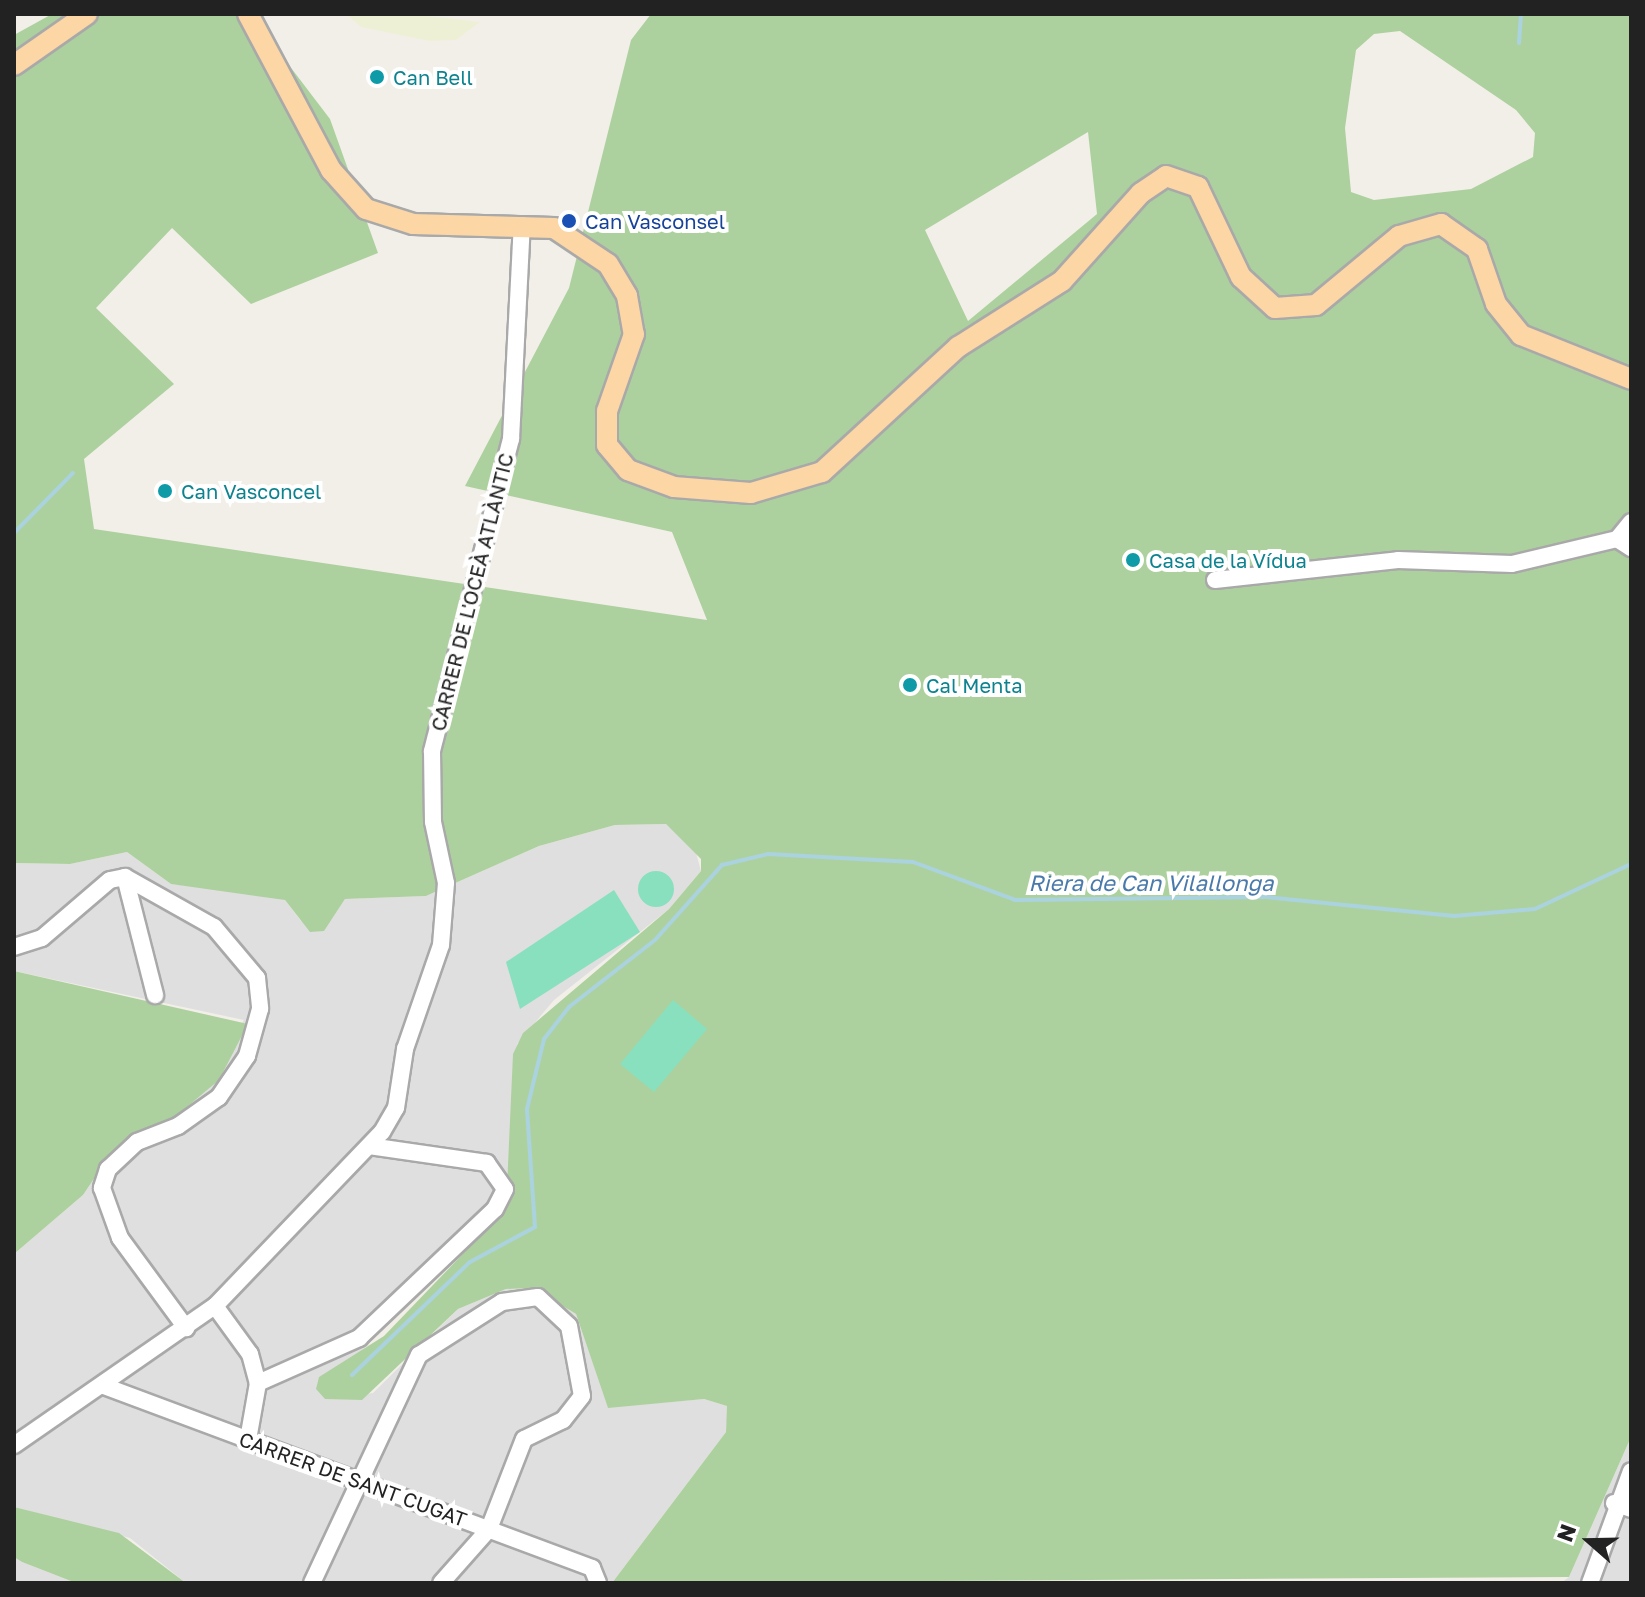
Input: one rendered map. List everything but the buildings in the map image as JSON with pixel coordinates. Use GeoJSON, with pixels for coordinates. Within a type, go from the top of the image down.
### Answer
{"type":"FeatureCollection","features":[{"type":"Feature","properties":{"kind":"main road"},"geometry":{"type":"LineString","coordinates":[[14,65],[87,14]]}},
{"type":"Feature","properties":{"kind":"main road"},"geometry":{"type":"LineString","coordinates":[[248,14],[352,198],[413,224],[522,225],[574,236],[619,280],[634,334],[607,411],[607,445],[628,470],[694,492],[770,491],[822,472],[958,347],[1062,281],[1141,193],[1166,176],[1198,187],[1241,277],[1275,308],[1316,305],[1399,236],[1441,224],[1477,249],[1496,304],[1521,335],[1631,379]]}},
{"type":"Feature","properties":{"kind":"street","name":"CARRER DE L'OCEÀ ATLÀNTIC"},"geometry":{"type":"LineString","coordinates":[[14,1445],[104,1386],[215,1306],[369,1146],[396,1108],[405,1049],[441,945],[446,883],[433,822],[432,751],[511,439],[522,225]]}},
{"type":"Feature","properties":{"kind":"street"},"geometry":{"type":"LineString","coordinates":[[1215,580],[1398,560],[1512,564],[1624,543],[1631,522]]}},
{"type":"Feature","properties":{"kind":"street"},"geometry":{"type":"LineString","coordinates":[[125,877],[155,995]]}},
{"type":"Feature","properties":{"kind":"street"},"geometry":{"type":"LineString","coordinates":[[14,947],[42,938],[110,880],[125,877],[214,927],[257,978],[260,1009],[247,1056],[219,1097],[178,1126],[137,1142],[108,1169],[102,1188],[120,1238],[186,1328]]}},
{"type":"Feature","properties":{"kind":"street"},"geometry":{"type":"LineString","coordinates":[[258,1383],[359,1338],[495,1209],[505,1189],[487,1163],[369,1146]]}},
{"type":"Feature","properties":{"kind":"street"},"geometry":{"type":"LineString","coordinates":[[312,1583],[363,1484],[419,1355],[502,1302],[538,1297],[569,1326],[582,1396],[563,1420],[524,1439],[489,1529],[441,1583]]}},
{"type":"Feature","properties":{"kind":"street"},"geometry":{"type":"LineString","coordinates":[[215,1306],[250,1354],[258,1383],[248,1440]]}},
{"type":"Feature","properties":{"kind":"street","name":"CARRER DE SANT CUGAT"},"geometry":{"type":"LineString","coordinates":[[104,1386],[489,1529],[598,1579]]}},
{"type":"Feature","properties":{"kind":"street"},"geometry":{"type":"LineString","coordinates":[[1590,1583],[1614,1503],[1631,1471]]}},
{"type":"Feature","properties":{"kind":"street"},"geometry":{"type":"LineString","coordinates":[[1614,1503],[1631,1509]]}},
{"type":"Feature","properties":{"kind":"shaded area"},"geometry":{"type":"Polygon","coordinates":[[[666,824],[695,849],[701,871],[669,909],[554,1000],[517,1044],[506,1209],[354,1358],[325,1399],[373,1393],[458,1309],[506,1289],[533,1288],[576,1314],[608,1407],[704,1399],[728,1406],[726,1432],[612,1583],[186,1583],[130,1538],[14,1507],[14,1254],[83,1195],[110,1155],[169,1122],[244,1020],[14,971],[14,863],[70,864],[127,852],[171,884],[258,891],[285,900],[301,921],[331,920],[345,899],[426,896],[539,846],[615,825],[666,824]]]}},
{"type":"Feature","properties":{"kind":"shaded area"},"geometry":{"type":"Polygon","coordinates":[[[1631,1437],[1631,1583],[1561,1583],[1569,1577],[1631,1437]]]}},
{"type":"Feature","properties":{"kind":"shaded area"},"geometry":{"type":"Polygon","coordinates":[[[14,1557],[22,1562],[76,1583],[14,1583],[14,1557]]]}},
{"type":"Feature","properties":{"kind":"green space"},"geometry":{"type":"Polygon","coordinates":[[[52,14],[250,14],[330,119],[378,253],[251,304],[172,228],[96,308],[174,384],[84,459],[94,529],[707,620],[672,532],[465,486],[569,288],[631,40],[651,14],[1631,14],[1631,1437],[1569,1577],[612,1583],[726,1432],[727,1406],[704,1399],[608,1408],[576,1314],[533,1288],[506,1289],[458,1309],[362,1400],[325,1399],[316,1389],[319,1377],[384,1336],[506,1209],[513,1054],[523,1033],[669,909],[701,871],[701,859],[666,824],[615,825],[539,846],[426,896],[345,899],[324,931],[310,932],[285,900],[171,884],[127,852],[70,864],[14,863],[14,35],[52,14]],[[1400,31],[1374,34],[1356,50],[1345,128],[1351,192],[1374,200],[1471,189],[1533,157],[1535,133],[1516,110],[1400,31]],[[1088,132],[925,230],[968,321],[1097,214],[1088,132]]]}},
{"type":"Feature","properties":{"kind":"green space"},"geometry":{"type":"Polygon","coordinates":[[[346,14],[410,14],[480,22],[456,40],[430,41],[361,27],[346,14]]]}},
{"type":"Feature","properties":{"kind":"green space"},"geometry":{"type":"Polygon","coordinates":[[[656,871],[669,876],[674,889],[669,902],[656,907],[643,902],[638,889],[643,876],[656,871]]]}},
{"type":"Feature","properties":{"kind":"green space"},"geometry":{"type":"Polygon","coordinates":[[[614,890],[640,932],[520,1009],[506,962],[614,890]]]}},
{"type":"Feature","properties":{"kind":"green space"},"geometry":{"type":"Polygon","coordinates":[[[14,971],[248,1024],[219,1080],[169,1122],[110,1155],[83,1195],[14,1254],[14,971]]]}},
{"type":"Feature","properties":{"kind":"green space"},"geometry":{"type":"Polygon","coordinates":[[[673,1000],[707,1029],[654,1092],[620,1064],[673,1000]]]}},
{"type":"Feature","properties":{"kind":"green space"},"geometry":{"type":"Polygon","coordinates":[[[14,1507],[119,1533],[186,1583],[76,1583],[22,1562],[14,1557],[14,1507]]]}},
{"type":"Feature","properties":{"kind":"waterway"},"geometry":{"type":"LineString","coordinates":[[1519,43],[1521,14]]}},
{"type":"Feature","properties":{"kind":"waterway"},"geometry":{"type":"LineString","coordinates":[[14,533],[73,473]]}},
{"type":"Feature","properties":{"kind":"waterway","name":"Riera de Can Vilallonga"},"geometry":{"type":"LineString","coordinates":[[352,1375],[470,1262],[535,1227],[527,1109],[544,1039],[569,1007],[655,940],[722,865],[768,854],[913,862],[1015,900],[1266,897],[1454,916],[1535,909],[1631,864]]}},
{"type":"Feature","properties":{"kind":"place","name":"Can Bell"},"geometry":{"type":"Point","coordinates":[377,77]}},
{"type":"Feature","properties":{"kind":"place","name":"Can Vasconsel"},"geometry":{"type":"Point","coordinates":[569,221]}},
{"type":"Feature","properties":{"kind":"place","name":"Can Vasconcel"},"geometry":{"type":"Point","coordinates":[165,491]}},
{"type":"Feature","properties":{"kind":"place","name":"Casa de la Vídua"},"geometry":{"type":"Point","coordinates":[1133,560]}},
{"type":"Feature","properties":{"kind":"place","name":"Cal Menta"},"geometry":{"type":"Point","coordinates":[910,685]}}]}
